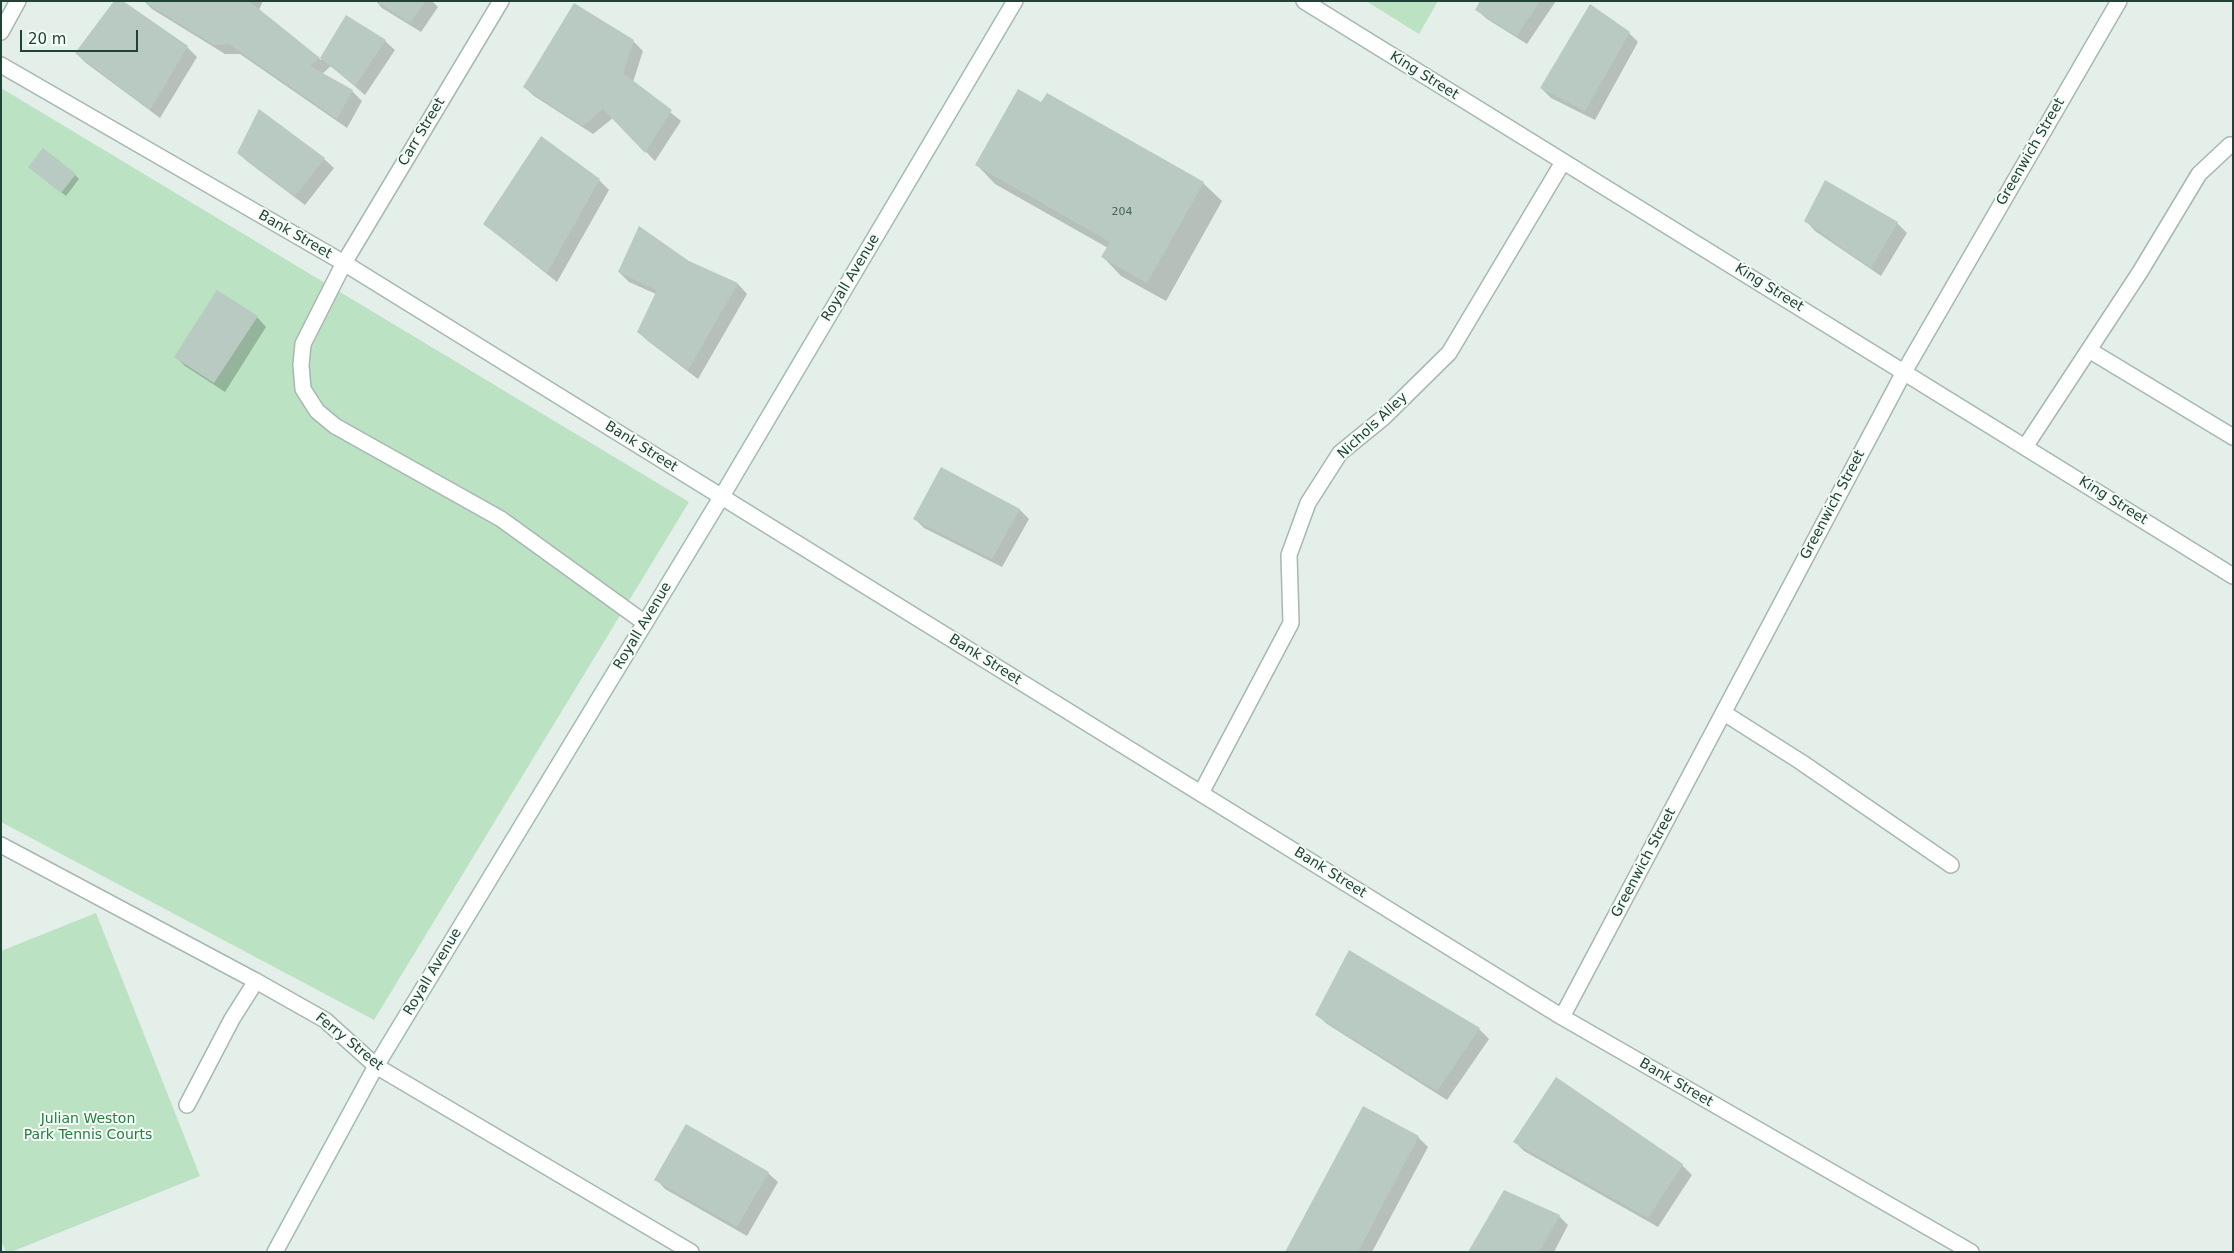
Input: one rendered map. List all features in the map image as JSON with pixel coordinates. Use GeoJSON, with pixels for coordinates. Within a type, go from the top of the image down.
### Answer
{"type":"FeatureCollection","features":[{"type":"Feature","properties":{"kind":"street"},"geometry":{"type":"LineString","coordinates":[[1,32],[18,1]]}},
{"type":"Feature","properties":{"kind":"street","name":"Carr Street"},"geometry":{"type":"LineString","coordinates":[[501,1],[344,263],[303,344],[300,365],[303,389],[317,411],[335,426],[501,518],[645,623]]}},
{"type":"Feature","properties":{"kind":"street","name":"Royall Avenue"},"geometry":{"type":"LineString","coordinates":[[275,1252],[376,1066],[722,496],[1015,1]]}},
{"type":"Feature","properties":{"kind":"street","name":"King Street"},"geometry":{"type":"LineString","coordinates":[[1304,1],[2233,576]]}},
{"type":"Feature","properties":{"kind":"street","name":"Greenwich Street"},"geometry":{"type":"LineString","coordinates":[[1562,1017],[1904,372],[2119,1]]}},
{"type":"Feature","properties":{"kind":"street","name":"Bank Street"},"geometry":{"type":"LineString","coordinates":[[1,65],[344,263],[1562,1017],[1971,1252]]}},
{"type":"Feature","properties":{"kind":"street"},"geometry":{"type":"LineString","coordinates":[[2025,447],[2140,272],[2199,174],[2230,145],[2233,145]]}},
{"type":"Feature","properties":{"kind":"street","name":"Nichols Alley"},"geometry":{"type":"LineString","coordinates":[[1201,794],[1291,623],[1289,555],[1308,503],[1340,453],[1383,418],[1449,353],[1563,162]]}},
{"type":"Feature","properties":{"kind":"street"},"geometry":{"type":"LineString","coordinates":[[2089,350],[2233,437]]}},
{"type":"Feature","properties":{"kind":"street"},"geometry":{"type":"LineString","coordinates":[[1724,713],[1801,762],[1951,865]]}},
{"type":"Feature","properties":{"kind":"street","name":"Ferry Street"},"geometry":{"type":"LineString","coordinates":[[1,845],[256,981],[325,1020],[376,1066],[690,1252]]}},
{"type":"Feature","properties":{"kind":"street"},"geometry":{"type":"LineString","coordinates":[[187,1105],[232,1019],[256,981]]}},
{"type":"Feature","properties":{"kind":"green space"},"geometry":{"type":"Polygon","coordinates":[[[1366,1],[1438,1],[1419,34],[1366,1]]]}},
{"type":"Feature","properties":{"kind":"green space"},"geometry":{"type":"Polygon","coordinates":[[[1,88],[689,502],[374,1020],[1,822],[1,88]]]}},
{"type":"Feature","properties":{"kind":"green space","name":"Julian Weston Park Tennis Courts"},"geometry":{"type":"Polygon","coordinates":[[[96,913],[200,1176],[11,1252],[6,1252],[1,1241],[1,951],[96,913]]]}},
{"type":"Feature","properties":{"kind":"building"},"geometry":{"type":"Polygon","coordinates":[[[114,1],[123,1],[188,46],[150,110],[75,53],[114,1]]]}},
{"type":"Feature","properties":{"kind":"building"},"geometry":{"type":"Polygon","coordinates":[[[143,1],[249,1],[320,58],[310,66],[353,90],[337,119],[229,44],[214,45],[143,1]]]}},
{"type":"Feature","properties":{"kind":"building"},"geometry":{"type":"Polygon","coordinates":[[[376,1],[426,1],[410,23],[376,1]]]}},
{"type":"Feature","properties":{"kind":"building"},"geometry":{"type":"Polygon","coordinates":[[[1480,1],[1540,1],[1517,36],[1475,10],[1480,1]]]}},
{"type":"Feature","properties":{"kind":"building"},"geometry":{"type":"Polygon","coordinates":[[[574,3],[634,40],[623,73],[672,110],[645,153],[603,109],[583,126],[523,87],[574,3]]]}},
{"type":"Feature","properties":{"kind":"building"},"geometry":{"type":"Polygon","coordinates":[[[1590,4],[1630,32],[1585,111],[1540,88],[1590,4]]]}},
{"type":"Feature","properties":{"kind":"building"},"geometry":{"type":"Polygon","coordinates":[[[346,15],[386,40],[355,86],[320,58],[346,15]]]}},
{"type":"Feature","properties":{"kind":"building"},"geometry":{"type":"Polygon","coordinates":[[[1018,89],[1041,102],[1047,93],[1204,182],[1147,283],[1101,257],[1110,242],[975,165],[1018,89]]]}},
{"type":"Feature","properties":{"kind":"building"},"geometry":{"type":"Polygon","coordinates":[[[259,109],[325,158],[295,196],[237,153],[259,109]]]}},
{"type":"Feature","properties":{"kind":"building"},"geometry":{"type":"Polygon","coordinates":[[[541,136],[600,179],[547,273],[483,224],[541,136]]]}},
{"type":"Feature","properties":{"kind":"building"},"geometry":{"type":"Polygon","coordinates":[[[43,148],[76,174],[61,193],[28,167],[43,148]]]}},
{"type":"Feature","properties":{"kind":"building"},"geometry":{"type":"Polygon","coordinates":[[[1825,180],[1898,222],[1871,268],[1804,221],[1825,180]]]}},
{"type":"Feature","properties":{"kind":"building"},"geometry":{"type":"Polygon","coordinates":[[[639,226],[689,261],[738,283],[688,370],[637,332],[657,290],[618,272],[639,226]]]}},
{"type":"Feature","properties":{"kind":"building"},"geometry":{"type":"Polygon","coordinates":[[[217,290],[258,316],[214,383],[174,357],[217,290]]]}},
{"type":"Feature","properties":{"kind":"building"},"geometry":{"type":"Polygon","coordinates":[[[941,467],[1020,509],[992,559],[913,519],[941,467]]]}},
{"type":"Feature","properties":{"kind":"building"},"geometry":{"type":"Polygon","coordinates":[[[1349,950],[1480,1028],[1437,1091],[1315,1015],[1349,950]]]}},
{"type":"Feature","properties":{"kind":"building"},"geometry":{"type":"Polygon","coordinates":[[[1556,1077],[1683,1164],[1648,1218],[1513,1142],[1556,1077]]]}},
{"type":"Feature","properties":{"kind":"building"},"geometry":{"type":"Polygon","coordinates":[[[1363,1106],[1419,1136],[1358,1252],[1285,1252],[1363,1106]]]}},
{"type":"Feature","properties":{"kind":"building"},"geometry":{"type":"Polygon","coordinates":[[[686,1124],[769,1172],[737,1227],[654,1180],[686,1124]]]}},
{"type":"Feature","properties":{"kind":"building"},"geometry":{"type":"Polygon","coordinates":[[[1504,1190],[1560,1215],[1539,1252],[1468,1252],[1504,1190]]]}}]}
